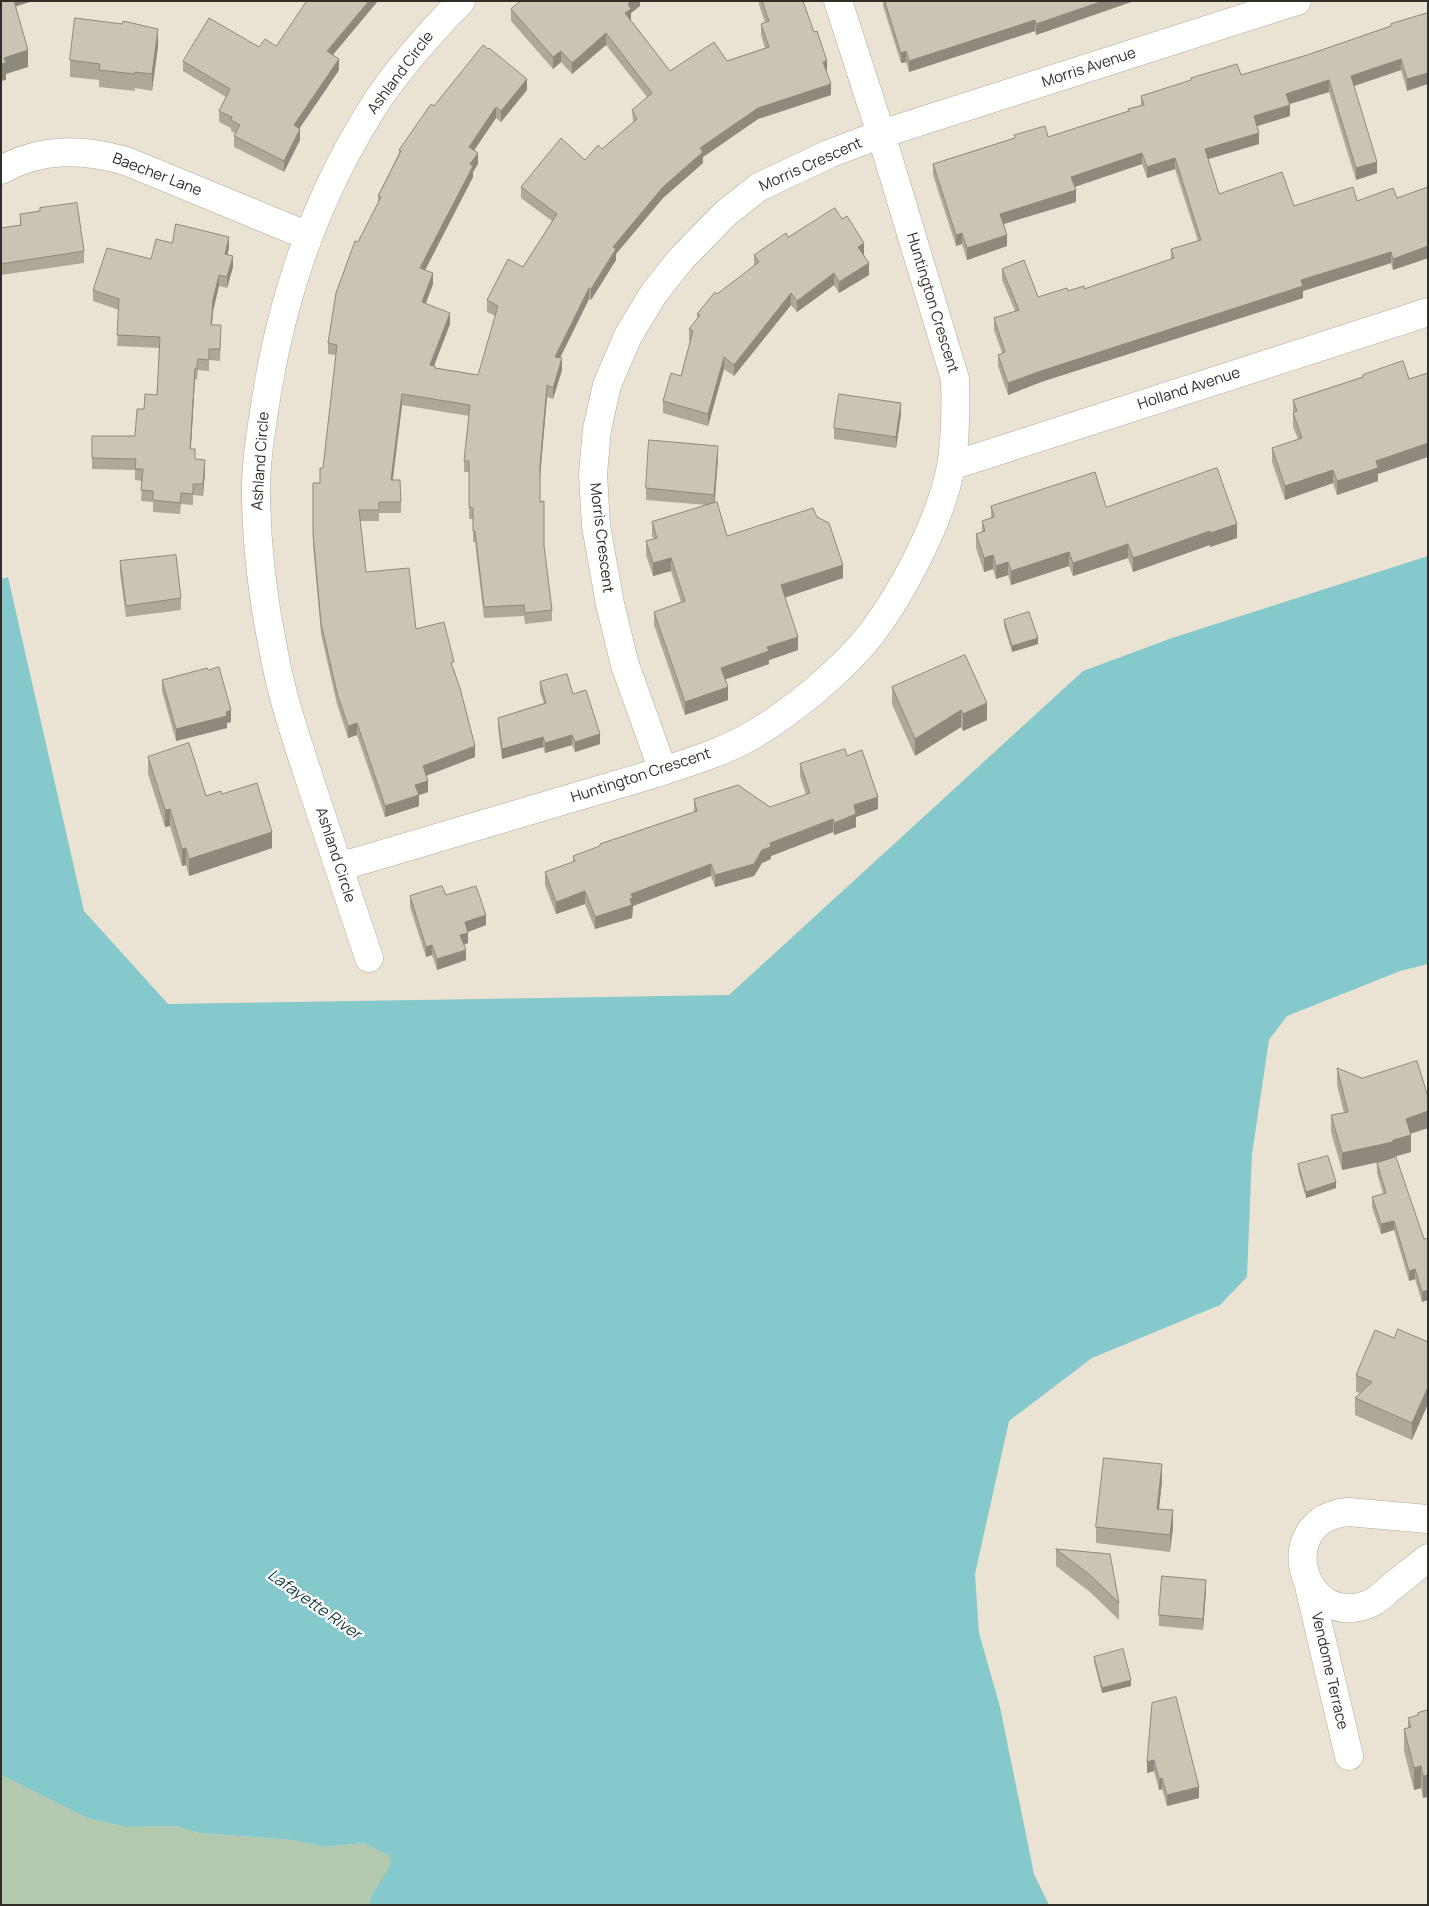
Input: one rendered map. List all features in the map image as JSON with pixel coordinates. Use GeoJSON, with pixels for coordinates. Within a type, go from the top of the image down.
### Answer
{"type":"FeatureCollection","features":[{"type":"Feature","properties":{"kind":"street","name":"Ashland Circle"},"geometry":{"type":"LineString","coordinates":[[369,958],[292,726],[273,649],[260,559],[256,497],[260,436],[273,360],[287,301],[308,236],[340,162],[376,103],[426,37],[461,1]]}},
{"type":"Feature","properties":{"kind":"street","name":"Huntington Crescent"},"geometry":{"type":"LineString","coordinates":[[339,867],[704,758],[750,736],[792,708],[845,663],[871,634],[899,594],[930,534],[943,499],[951,466],[957,416],[955,379],[881,134],[838,1]]}},
{"type":"Feature","properties":{"kind":"street","name":"Morris Avenue"},"geometry":{"type":"LineString","coordinates":[[881,134],[1297,1]]}},
{"type":"Feature","properties":{"kind":"street","name":"Morris Crescent"},"geometry":{"type":"LineString","coordinates":[[663,771],[625,665],[610,604],[596,526],[593,474],[597,429],[607,386],[628,336],[654,293],[681,259],[726,213],[759,187],[829,154],[881,134]]}},
{"type":"Feature","properties":{"kind":"street","name":"Baecher Lane"},"geometry":{"type":"LineString","coordinates":[[1,170],[12,164],[43,154],[75,151],[101,154],[126,161],[308,236]]}},
{"type":"Feature","properties":{"kind":"street","name":"Holland Avenue"},"geometry":{"type":"LineString","coordinates":[[951,466],[1428,312]]}},
{"type":"Feature","properties":{"kind":"street","name":"Vendome Terrace"},"geometry":{"type":"LineString","coordinates":[[1349,1756],[1309,1586],[1302,1569],[1302,1551],[1309,1534],[1321,1520],[1338,1513],[1348,1512],[1428,1519]]}},
{"type":"Feature","properties":{"kind":"street"},"geometry":{"type":"LineString","coordinates":[[1309,1586],[1321,1599],[1338,1607],[1355,1608],[1373,1603],[1428,1558]]}},
{"type":"Feature","properties":{"kind":"green space"},"geometry":{"type":"Polygon","coordinates":[[[1,1775],[87,1818],[126,1827],[174,1826],[199,1833],[292,1840],[324,1847],[364,1843],[389,1856],[393,1862],[371,1897],[369,1905],[1,1905],[1,1775]]]}},
{"type":"Feature","properties":{"kind":"water","name":"Lafayette River"},"geometry":{"type":"Polygon","coordinates":[[[1428,556],[1428,964],[1400,971],[1287,1016],[1269,1040],[1252,1154],[1247,1277],[1220,1305],[1092,1358],[1009,1421],[975,1574],[979,1633],[1000,1707],[1034,1874],[1049,1905],[369,1905],[371,1897],[392,1862],[389,1856],[364,1843],[324,1847],[292,1840],[199,1833],[174,1826],[126,1827],[87,1818],[1,1775],[1,579],[8,577],[84,911],[168,1004],[729,995],[1083,671],[1172,638],[1428,556]]]}},
{"type":"Feature","properties":{"kind":"building"},"geometry":{"type":"Polygon","coordinates":[[[1,1],[14,1],[28,50],[4,58],[6,63],[1,64],[1,1]]]}},
{"type":"Feature","properties":{"kind":"building"},"geometry":{"type":"Polygon","coordinates":[[[307,1],[369,1],[327,51],[339,59],[294,125],[300,129],[284,161],[234,136],[240,125],[231,120],[232,117],[219,111],[230,89],[183,61],[209,18],[259,47],[265,39],[276,46],[307,1]]]}},
{"type":"Feature","properties":{"kind":"building"},"geometry":{"type":"Polygon","coordinates":[[[521,1],[631,1],[628,4],[631,9],[625,13],[670,71],[714,42],[727,61],[769,47],[761,24],[769,21],[762,1],[803,1],[814,32],[817,31],[827,61],[823,62],[831,84],[758,108],[700,148],[703,152],[663,187],[613,247],[616,249],[591,289],[589,288],[555,357],[562,358],[553,388],[547,385],[540,466],[540,502],[544,501],[544,546],[552,610],[525,613],[524,605],[484,607],[475,531],[473,531],[473,508],[469,507],[469,461],[464,461],[470,405],[402,394],[391,480],[400,480],[401,502],[379,502],[379,510],[359,510],[366,572],[409,568],[416,629],[444,622],[454,662],[451,663],[460,688],[475,746],[423,766],[428,781],[415,785],[419,795],[385,806],[357,723],[348,726],[337,693],[321,623],[313,534],[313,483],[320,483],[320,468],[323,468],[337,345],[328,343],[336,293],[355,241],[358,242],[381,197],[378,196],[401,151],[399,150],[431,104],[434,106],[483,45],[527,79],[501,111],[496,107],[469,147],[478,153],[470,164],[473,166],[420,268],[433,273],[422,302],[450,313],[430,365],[435,366],[435,368],[478,375],[498,306],[487,300],[508,259],[523,267],[557,214],[521,187],[561,138],[585,160],[598,145],[602,149],[637,119],[632,110],[652,93],[606,33],[572,63],[561,51],[553,57],[511,9],[521,1]]]}},
{"type":"Feature","properties":{"kind":"building"},"geometry":{"type":"Polygon","coordinates":[[[885,1],[1103,1],[1036,24],[1035,20],[909,61],[906,51],[901,53],[885,1]]]}},
{"type":"Feature","properties":{"kind":"building"},"geometry":{"type":"Polygon","coordinates":[[[1428,13],[1428,73],[1407,79],[1401,59],[1351,76],[1377,162],[1356,168],[1329,80],[1286,94],[1290,105],[1254,116],[1259,133],[1205,149],[1219,194],[1282,172],[1294,206],[1353,187],[1357,201],[1393,188],[1397,198],[1428,187],[1428,246],[1393,259],[1391,252],[1301,280],[1303,286],[1008,383],[998,355],[1005,352],[994,318],[1019,310],[1002,269],[1024,260],[1038,297],[1067,288],[1068,291],[1084,286],[1084,289],[1174,258],[1171,249],[1201,240],[1175,158],[1147,167],[1142,153],[1071,177],[1076,190],[1000,214],[1007,235],[967,248],[962,233],[956,235],[933,164],[1015,138],[1014,135],[1045,126],[1048,137],[1144,105],[1141,96],[1191,80],[1191,78],[1237,64],[1241,75],[1307,55],[1391,26],[1391,24],[1428,13]]]}},
{"type":"Feature","properties":{"kind":"building"},"geometry":{"type":"Polygon","coordinates":[[[75,18],[122,24],[123,21],[158,29],[152,74],[99,70],[100,64],[70,60],[75,18]]]}},
{"type":"Feature","properties":{"kind":"building"},"geometry":{"type":"Polygon","coordinates":[[[77,203],[84,251],[1,264],[1,228],[21,225],[20,214],[40,211],[40,208],[77,203]]]}},
{"type":"Feature","properties":{"kind":"building"},"geometry":{"type":"Polygon","coordinates":[[[835,208],[842,219],[847,216],[864,243],[858,247],[869,263],[839,282],[834,273],[797,301],[791,293],[734,365],[724,357],[708,414],[663,401],[671,373],[681,376],[693,331],[689,329],[700,315],[697,314],[715,292],[717,294],[759,262],[754,255],[786,233],[788,237],[835,208]]]}},
{"type":"Feature","properties":{"kind":"building"},"geometry":{"type":"Polygon","coordinates":[[[176,224],[229,237],[225,254],[233,256],[227,277],[219,275],[213,300],[211,325],[221,325],[220,349],[209,349],[209,360],[198,359],[197,368],[195,368],[190,449],[195,449],[195,459],[205,460],[203,484],[193,484],[193,494],[181,493],[180,503],[153,500],[153,491],[141,490],[143,469],[135,469],[136,459],[92,458],[92,436],[135,436],[137,409],[144,409],[145,394],[157,395],[160,337],[117,335],[119,299],[93,290],[107,248],[151,259],[156,239],[172,243],[176,224]]]}},
{"type":"Feature","properties":{"kind":"building"},"geometry":{"type":"Polygon","coordinates":[[[1403,361],[1409,379],[1428,373],[1428,443],[1376,461],[1378,468],[1337,481],[1333,470],[1285,486],[1272,448],[1302,438],[1293,413],[1297,411],[1293,400],[1363,377],[1363,375],[1403,361]]]}},
{"type":"Feature","properties":{"kind":"building"},"geometry":{"type":"Polygon","coordinates":[[[839,394],[901,403],[896,437],[834,428],[839,394]]]}},
{"type":"Feature","properties":{"kind":"building"},"geometry":{"type":"Polygon","coordinates":[[[649,440],[718,446],[714,495],[646,488],[649,440]]]}},
{"type":"Feature","properties":{"kind":"building"},"geometry":{"type":"Polygon","coordinates":[[[1217,468],[1237,524],[1210,533],[1210,531],[1133,558],[1128,544],[1073,563],[1069,552],[1011,571],[1008,562],[996,566],[993,555],[984,558],[976,534],[985,531],[982,521],[994,517],[991,506],[1095,472],[1106,507],[1217,468]]]}},
{"type":"Feature","properties":{"kind":"building"},"geometry":{"type":"Polygon","coordinates":[[[717,502],[727,536],[813,508],[817,517],[829,523],[843,565],[781,585],[798,637],[767,647],[769,651],[721,668],[728,687],[685,702],[654,612],[685,601],[671,558],[653,563],[646,541],[657,538],[652,522],[717,502]]]}},
{"type":"Feature","properties":{"kind":"building"},"geometry":{"type":"Polygon","coordinates":[[[176,555],[181,598],[126,606],[120,561],[176,555]]]}},
{"type":"Feature","properties":{"kind":"building"},"geometry":{"type":"Polygon","coordinates":[[[1029,612],[1038,638],[1012,646],[1004,620],[1029,612]]]}},
{"type":"Feature","properties":{"kind":"building"},"geometry":{"type":"Polygon","coordinates":[[[965,655],[987,703],[963,714],[961,710],[915,739],[892,687],[965,655]]]}},
{"type":"Feature","properties":{"kind":"building"},"geometry":{"type":"Polygon","coordinates":[[[219,667],[231,710],[226,712],[227,716],[176,729],[162,680],[207,668],[208,670],[219,667]]]}},
{"type":"Feature","properties":{"kind":"building"},"geometry":{"type":"Polygon","coordinates":[[[567,674],[573,694],[586,690],[600,734],[575,742],[572,735],[545,743],[543,737],[502,749],[498,718],[546,703],[540,682],[567,674]]]}},
{"type":"Feature","properties":{"kind":"building"},"geometry":{"type":"Polygon","coordinates":[[[189,743],[206,796],[221,791],[222,794],[257,783],[272,832],[189,859],[186,848],[182,849],[170,809],[165,810],[148,757],[189,743]]]}},
{"type":"Feature","properties":{"kind":"building"},"geometry":{"type":"Polygon","coordinates":[[[845,749],[847,756],[862,750],[878,797],[854,805],[856,814],[834,823],[833,819],[770,843],[771,847],[762,850],[754,864],[715,875],[711,864],[631,894],[633,898],[630,899],[632,905],[595,917],[585,891],[556,902],[545,872],[575,861],[573,856],[600,846],[600,844],[697,811],[694,799],[738,785],[770,807],[810,793],[800,764],[845,749]]]}},
{"type":"Feature","properties":{"kind":"building"},"geometry":{"type":"Polygon","coordinates":[[[442,886],[446,895],[476,886],[486,915],[465,922],[468,933],[460,935],[466,950],[437,959],[432,945],[426,947],[410,896],[442,886]]]}},
{"type":"Feature","properties":{"kind":"building"},"geometry":{"type":"Polygon","coordinates":[[[1417,1061],[1428,1097],[1428,1111],[1406,1119],[1411,1135],[1393,1140],[1393,1142],[1342,1153],[1331,1115],[1348,1112],[1337,1068],[1362,1078],[1417,1061]]]}},
{"type":"Feature","properties":{"kind":"building"},"geometry":{"type":"Polygon","coordinates":[[[1328,1156],[1336,1182],[1306,1192],[1298,1164],[1328,1156]]]}},
{"type":"Feature","properties":{"kind":"building"},"geometry":{"type":"Polygon","coordinates":[[[1396,1157],[1424,1239],[1428,1238],[1428,1290],[1422,1292],[1415,1269],[1409,1271],[1394,1221],[1381,1224],[1372,1197],[1386,1193],[1377,1163],[1396,1157]]]}},
{"type":"Feature","properties":{"kind":"building"},"geometry":{"type":"Polygon","coordinates":[[[1398,1329],[1428,1342],[1428,1387],[1412,1423],[1355,1398],[1372,1382],[1356,1375],[1375,1330],[1394,1338],[1398,1329]]]}},
{"type":"Feature","properties":{"kind":"building"},"geometry":{"type":"Polygon","coordinates":[[[1104,1458],[1162,1464],[1157,1509],[1173,1510],[1170,1535],[1096,1527],[1104,1458]]]}},
{"type":"Feature","properties":{"kind":"building"},"geometry":{"type":"Polygon","coordinates":[[[1056,1549],[1110,1554],[1119,1603],[1090,1575],[1056,1549]]]}},
{"type":"Feature","properties":{"kind":"building"},"geometry":{"type":"Polygon","coordinates":[[[1162,1576],[1206,1580],[1203,1619],[1159,1615],[1162,1576]]]}},
{"type":"Feature","properties":{"kind":"building"},"geometry":{"type":"Polygon","coordinates":[[[1123,1649],[1131,1680],[1102,1688],[1094,1657],[1123,1649]]]}},
{"type":"Feature","properties":{"kind":"building"},"geometry":{"type":"Polygon","coordinates":[[[1176,1697],[1199,1787],[1167,1795],[1162,1778],[1159,1779],[1154,1760],[1147,1762],[1152,1703],[1176,1697]]]}},
{"type":"Feature","properties":{"kind":"building"},"geometry":{"type":"Polygon","coordinates":[[[1428,1710],[1428,1775],[1423,1776],[1421,1766],[1414,1768],[1404,1729],[1411,1727],[1408,1718],[1428,1710]]]}}]}
